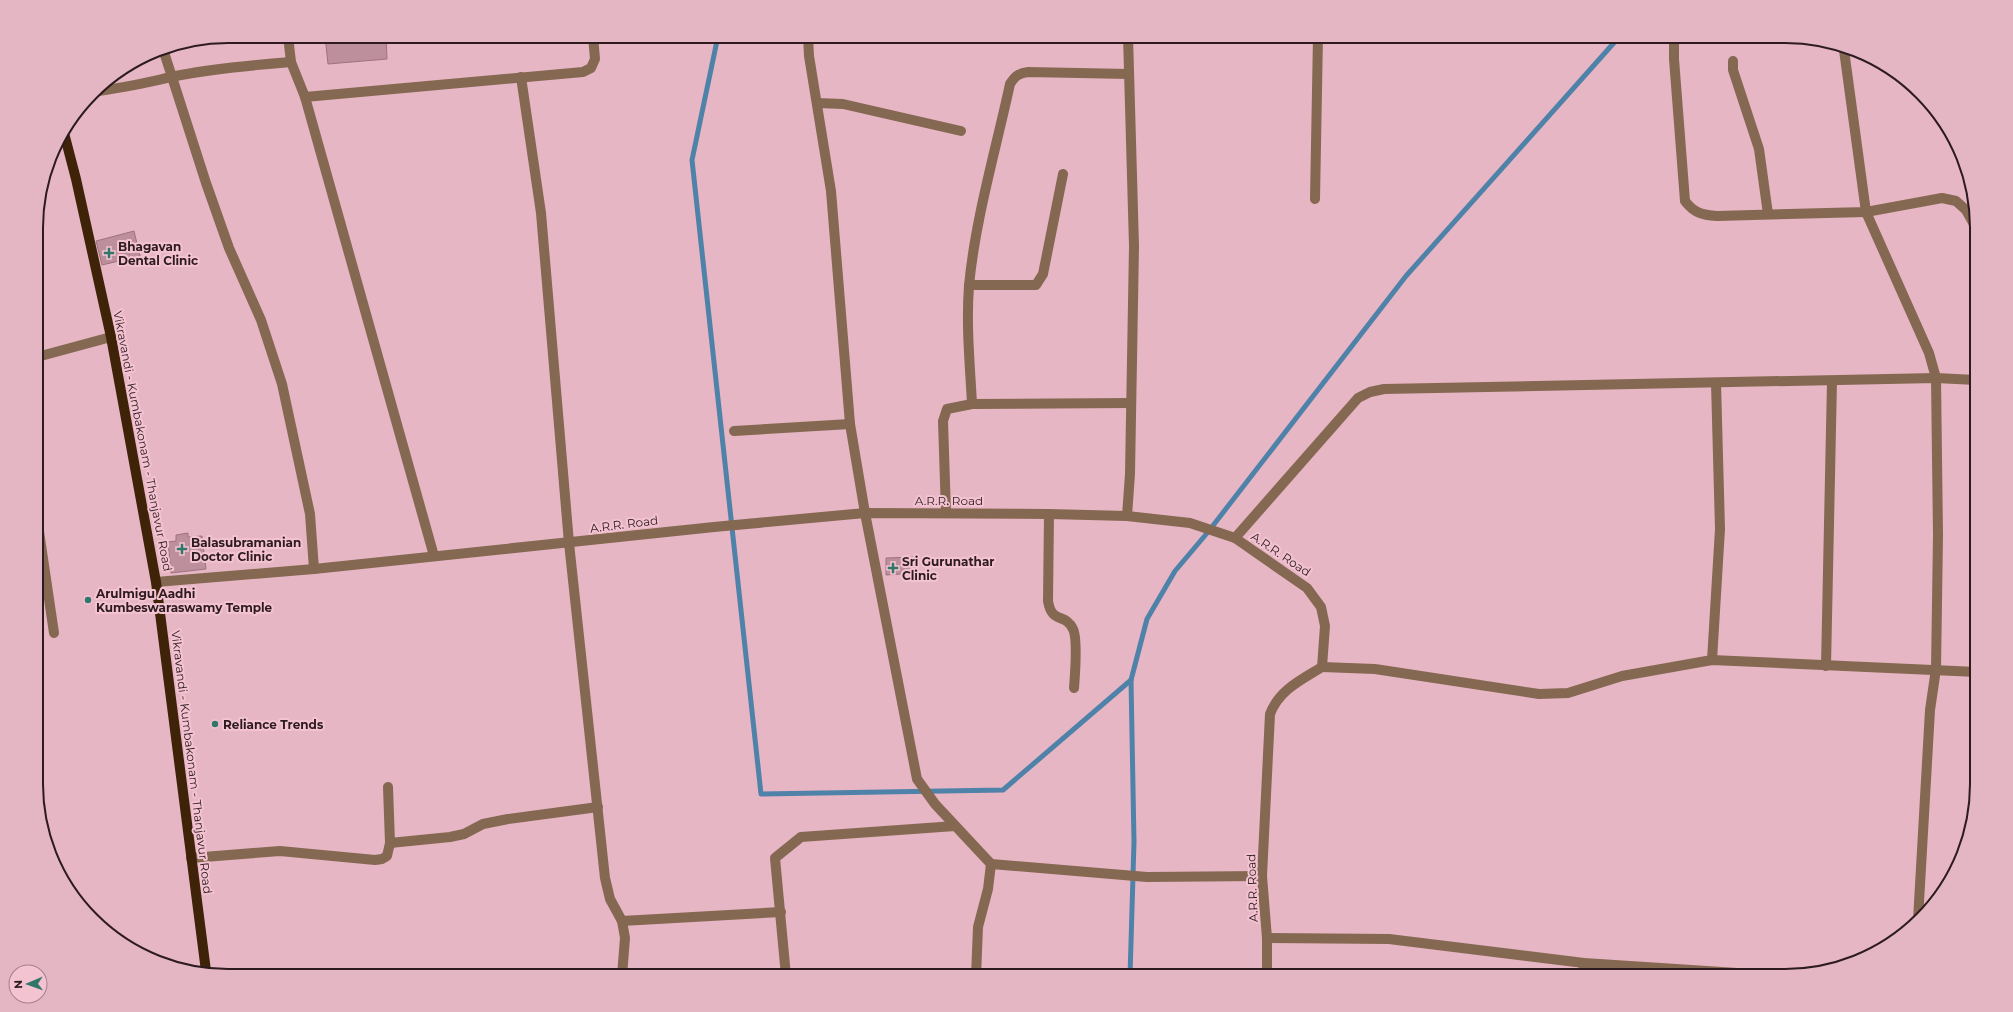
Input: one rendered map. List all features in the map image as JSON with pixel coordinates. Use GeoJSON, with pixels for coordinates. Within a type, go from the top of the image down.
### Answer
{"type":"FeatureCollection","features":[{"type":"Feature","properties":{"kind":"main road","name":"Vikravandi - Kumbakonam - Thanjavur Road"},"geometry":{"type":"LineString","coordinates":[[66,140],[76,179],[111,338],[156,582],[204,967]]}},
{"type":"Feature","properties":{"kind":"street"},"geometry":{"type":"LineString","coordinates":[[289,43],[292,62],[305,96],[434,556]]}},
{"type":"Feature","properties":{"kind":"street"},"geometry":{"type":"LineString","coordinates":[[305,96],[583,72],[591,68],[595,59],[594,43]]}},
{"type":"Feature","properties":{"kind":"street"},"geometry":{"type":"LineString","coordinates":[[808,43],[809,56],[831,191],[850,424],[864,513],[917,779],[935,804],[991,864],[1147,877],[1262,876]]}},
{"type":"Feature","properties":{"kind":"street"},"geometry":{"type":"LineString","coordinates":[[1127,516],[1130,474],[1134,246],[1128,43]]}},
{"type":"Feature","properties":{"kind":"street"},"geometry":{"type":"LineString","coordinates":[[1315,199],[1318,43]]}},
{"type":"Feature","properties":{"kind":"street"},"geometry":{"type":"LineString","coordinates":[[1674,43],[1685,201],[1692,210],[1704,215],[1866,212],[1942,198],[1956,201],[1966,210],[1970,217]]}},
{"type":"Feature","properties":{"kind":"street"},"geometry":{"type":"LineString","coordinates":[[1844,53],[1866,212],[1929,353],[1936,378],[1938,535],[1936,669],[1930,710],[1918,912]]}},
{"type":"Feature","properties":{"kind":"street"},"geometry":{"type":"LineString","coordinates":[[165,54],[208,190],[230,248],[262,320],[282,384],[310,514],[314,569]]}},
{"type":"Feature","properties":{"kind":"street"},"geometry":{"type":"LineString","coordinates":[[1733,61],[1733,70],[1759,149],[1768,214]]}},
{"type":"Feature","properties":{"kind":"street"},"geometry":{"type":"LineString","coordinates":[[105,90],[119,89],[171,77],[241,66],[292,62]]}},
{"type":"Feature","properties":{"kind":"street"},"geometry":{"type":"LineString","coordinates":[[972,404],[968,307],[969,285],[980,218],[1010,84],[1020,73],[1028,72],[1129,74]]}},
{"type":"Feature","properties":{"kind":"street"},"geometry":{"type":"LineString","coordinates":[[521,77],[541,213],[569,543],[605,878],[610,899],[622,921],[624,938],[622,969]]}},
{"type":"Feature","properties":{"kind":"street"},"geometry":{"type":"LineString","coordinates":[[817,103],[843,104],[961,131]]}},
{"type":"Feature","properties":{"kind":"street"},"geometry":{"type":"LineString","coordinates":[[969,285],[1036,285],[1043,274],[1063,174]]}},
{"type":"Feature","properties":{"kind":"street"},"geometry":{"type":"LineString","coordinates":[[43,355],[111,338]]}},
{"type":"Feature","properties":{"kind":"street"},"geometry":{"type":"LineString","coordinates":[[1235,538],[1358,398],[1370,392],[1392,389],[1936,378],[1970,380]]}},
{"type":"Feature","properties":{"kind":"street"},"geometry":{"type":"LineString","coordinates":[[1826,666],[1832,380]]}},
{"type":"Feature","properties":{"kind":"street"},"geometry":{"type":"LineString","coordinates":[[1712,660],[1720,529],[1716,383]]}},
{"type":"Feature","properties":{"kind":"street"},"geometry":{"type":"LineString","coordinates":[[946,513],[943,421],[944,415],[948,409],[972,404],[1131,403]]}},
{"type":"Feature","properties":{"kind":"street"},"geometry":{"type":"LineString","coordinates":[[734,431],[850,424]]}},
{"type":"Feature","properties":{"kind":"street","name":"A.R.R. Road"},"geometry":{"type":"LineString","coordinates":[[156,582],[314,569],[569,543],[714,526],[864,513],[1127,516],[1190,523],[1235,538],[1307,588],[1322,607],[1325,626],[1322,667],[1285,690],[1274,702],[1270,714],[1262,876],[1267,938],[1267,969]]}},
{"type":"Feature","properties":{"kind":"street"},"geometry":{"type":"LineString","coordinates":[[1049,514],[1050,611],[1054,616],[1065,619],[1073,628],[1075,637],[1074,688]]}},
{"type":"Feature","properties":{"kind":"street"},"geometry":{"type":"LineString","coordinates":[[43,559],[54,633]]}},
{"type":"Feature","properties":{"kind":"street"},"geometry":{"type":"LineString","coordinates":[[1322,667],[1375,669],[1539,694],[1568,693],[1622,676],[1712,660],[1970,671]]}},
{"type":"Feature","properties":{"kind":"street"},"geometry":{"type":"LineString","coordinates":[[191,858],[280,851],[382,860],[387,856],[390,843],[388,787]]}},
{"type":"Feature","properties":{"kind":"street"},"geometry":{"type":"LineString","coordinates":[[390,843],[450,837],[464,834],[483,824],[508,819],[598,807]]}},
{"type":"Feature","properties":{"kind":"street"},"geometry":{"type":"LineString","coordinates":[[785,969],[775,858],[801,837],[955,826]]}},
{"type":"Feature","properties":{"kind":"street"},"geometry":{"type":"LineString","coordinates":[[976,969],[978,927],[988,889],[991,864]]}},
{"type":"Feature","properties":{"kind":"street"},"geometry":{"type":"LineString","coordinates":[[622,921],[781,912]]}},
{"type":"Feature","properties":{"kind":"street"},"geometry":{"type":"LineString","coordinates":[[1267,938],[1389,939],[1584,963],[1676,969]]}},
{"type":"Feature","properties":{"kind":"street"},"geometry":{"type":"LineString","coordinates":[[1584,963],[1584,969]]}},
{"type":"Feature","properties":{"kind":"building"},"geometry":{"type":"Polygon","coordinates":[[[326,43],[386,43],[387,59],[328,64],[326,43]]]}},
{"type":"Feature","properties":{"kind":"building"},"geometry":{"type":"Polygon","coordinates":[[[134,231],[140,256],[102,265],[96,241],[134,231]]]}},
{"type":"Feature","properties":{"kind":"building"},"geometry":{"type":"Polygon","coordinates":[[[188,533],[188,537],[202,536],[206,569],[171,573],[168,542],[176,541],[176,535],[188,533]]]}},
{"type":"Feature","properties":{"kind":"building"},"geometry":{"type":"Polygon","coordinates":[[[916,557],[916,573],[886,575],[886,558],[916,557]]]}},
{"type":"Feature","properties":{"kind":"waterway"},"geometry":{"type":"LineString","coordinates":[[717,43],[692,160],[761,794],[1003,790],[1131,680]]}},
{"type":"Feature","properties":{"kind":"waterway"},"geometry":{"type":"LineString","coordinates":[[1130,969],[1134,842],[1131,680],[1147,619],[1175,571],[1208,532],[1406,276],[1614,43]]}},
{"type":"Feature","properties":{"kind":"place","name":"Bhagavan Dental Clinic"},"geometry":{"type":"Point","coordinates":[109,253]}},
{"type":"Feature","properties":{"kind":"place","name":"Balasubramanian Doctor Clinic"},"geometry":{"type":"Point","coordinates":[182,549]}},
{"type":"Feature","properties":{"kind":"place","name":"Sri Gurunathar Clinic"},"geometry":{"type":"Point","coordinates":[893,568]}},
{"type":"Feature","properties":{"kind":"place","name":"Arulmigu Aadhi Kumbeswaraswamy Temple"},"geometry":{"type":"Point","coordinates":[88,600]}},
{"type":"Feature","properties":{"kind":"place","name":"Reliance Trends"},"geometry":{"type":"Point","coordinates":[215,724]}}]}
